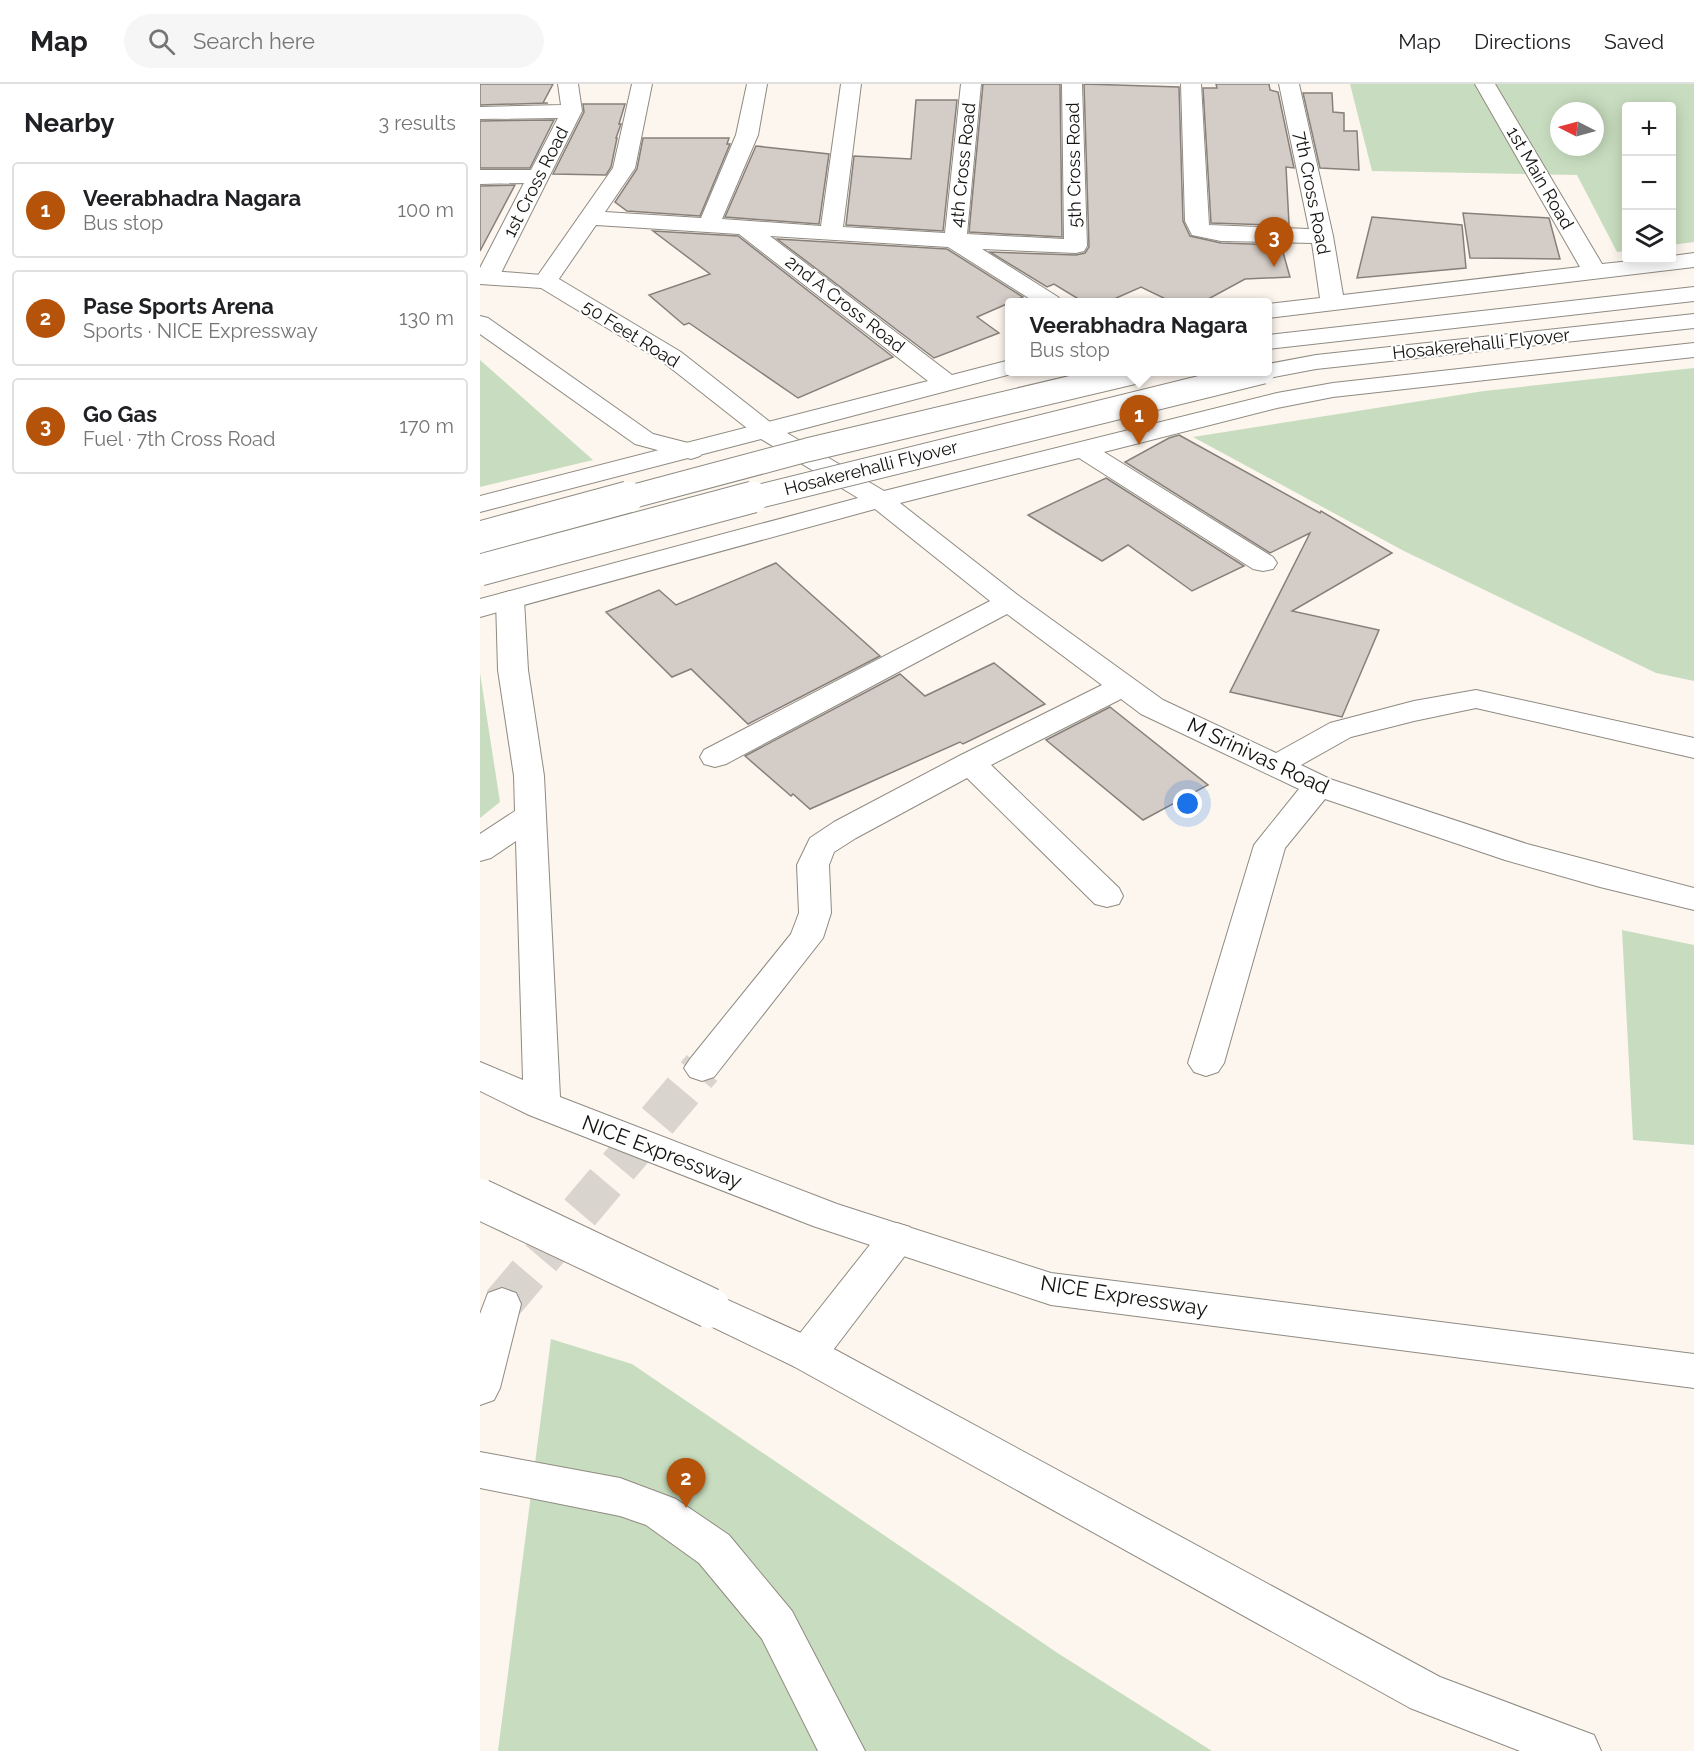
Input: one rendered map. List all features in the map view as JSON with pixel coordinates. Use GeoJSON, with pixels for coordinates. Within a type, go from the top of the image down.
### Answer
{"type":"FeatureCollection","features":[{"type":"Feature","properties":{"kind":"main road","name":"1st Cross Road"},"geometry":{"type":"LineString","coordinates":[[484,277],[540,176],[572,111],[568,84]]}},
{"type":"Feature","properties":{"kind":"main road"},"geometry":{"type":"LineString","coordinates":[[546,281],[624,168],[642,84]]}},
{"type":"Feature","properties":{"kind":"main road"},"geometry":{"type":"LineString","coordinates":[[709,224],[747,135],[757,84]]}},
{"type":"Feature","properties":{"kind":"main road"},"geometry":{"type":"LineString","coordinates":[[831,232],[851,84]]}},
{"type":"Feature","properties":{"kind":"main road","name":"4th Cross Road"},"geometry":{"type":"LineString","coordinates":[[970,84],[955,242],[1042,298]]}},
{"type":"Feature","properties":{"kind":"main road","name":"5th Cross Road"},"geometry":{"type":"LineString","coordinates":[[955,242],[1076,246],[1072,84]]}},
{"type":"Feature","properties":{"kind":"main road"},"geometry":{"type":"LineString","coordinates":[[1191,84],[1196,221],[1200,230],[1221,234],[1322,236]]}},
{"type":"Feature","properties":{"kind":"main road","name":"7th Cross Road"},"geometry":{"type":"LineString","coordinates":[[1289,84],[1322,236],[1332,302]]}},
{"type":"Feature","properties":{"kind":"main road","name":"1st Main Road"},"geometry":{"type":"LineString","coordinates":[[1485,84],[1595,272]]}},
{"type":"Feature","properties":{"kind":"main road"},"geometry":{"type":"LineString","coordinates":[[480,113],[572,111]]}},
{"type":"Feature","properties":{"kind":"main road"},"geometry":{"type":"LineString","coordinates":[[480,177],[540,176]]}},
{"type":"Feature","properties":{"kind":"main road"},"geometry":{"type":"LineString","coordinates":[[589,218],[743,226],[955,242]]}},
{"type":"Feature","properties":{"kind":"main road","name":"2nd A Cross Road"},"geometry":{"type":"LineString","coordinates":[[743,226],[947,383]]}},
{"type":"Feature","properties":{"kind":"main road"},"geometry":{"type":"LineString","coordinates":[[1272,310],[1694,261]]}},
{"type":"Feature","properties":{"kind":"main road","name":"50 Feet Road"},"geometry":{"type":"LineString","coordinates":[[484,277],[546,281],[672,357],[766,431],[880,500]]}},
{"type":"Feature","properties":{"kind":"main road","name":"Hosakerehalli Flyover"},"geometry":{"type":"LineString","coordinates":[[1272,342],[1694,294]]}},
{"type":"Feature","properties":{"kind":"main road","name":"Hosakerehalli Flyover"},"geometry":{"type":"LineString","coordinates":[[1272,370],[1316,362],[1694,321]]}},
{"type":"Feature","properties":{"kind":"main road"},"geometry":{"type":"LineString","coordinates":[[480,323],[644,439],[691,451]]}},
{"type":"Feature","properties":{"kind":"main road"},"geometry":{"type":"LineString","coordinates":[[480,608],[880,500],[1276,401],[1333,390],[1694,350]]}},
{"type":"Feature","properties":{"kind":"main road"},"geometry":{"type":"LineString","coordinates":[[480,504],[1005,368]]}},
{"type":"Feature","properties":{"kind":"main road","name":"Hosakerehalli Flyover"},"geometry":{"type":"LineString","coordinates":[[480,537],[807,450],[1119,376]]}},
{"type":"Feature","properties":{"kind":"main road","name":"Hosakerehalli Flyover"},"geometry":{"type":"LineString","coordinates":[[480,570],[826,478],[1247,376]]}},
{"type":"Feature","properties":{"kind":"main road"},"geometry":{"type":"LineString","coordinates":[[1082,449],[1263,563]]}},
{"type":"Feature","properties":{"kind":"main road","name":"M Srinivas Road"},"geometry":{"type":"LineString","coordinates":[[880,500],[1009,602],[1152,706],[1275,767],[1319,786],[1516,852],[1600,876],[1694,898]]}},
{"type":"Feature","properties":{"kind":"main road"},"geometry":{"type":"LineString","coordinates":[[510,600],[513,670],[529,776],[542,1105]]}},
{"type":"Feature","properties":{"kind":"main road"},"geometry":{"type":"LineString","coordinates":[[716,757],[1009,602]]}},
{"type":"Feature","properties":{"kind":"main road"},"geometry":{"type":"LineString","coordinates":[[702,1068],[806,938],[815,913],[813,865],[821,846],[845,830],[970,763],[1123,686]]}},
{"type":"Feature","properties":{"kind":"main road"},"geometry":{"type":"LineString","coordinates":[[1275,767],[1341,730],[1414,711],[1476,699],[1694,748]]}},
{"type":"Feature","properties":{"kind":"main road"},"geometry":{"type":"LineString","coordinates":[[970,763],[1107,896]]}},
{"type":"Feature","properties":{"kind":"main road"},"geometry":{"type":"LineString","coordinates":[[1206,1064],[1270,844],[1319,786]]}},
{"type":"Feature","properties":{"kind":"main road"},"geometry":{"type":"LineString","coordinates":[[480,850],[529,816]]}},
{"type":"Feature","properties":{"kind":"main road","name":"NICE Expressway"},"geometry":{"type":"LineString","coordinates":[[480,1075],[542,1105],[826,1215],[1051,1289],[1694,1371]]}},
{"type":"Feature","properties":{"kind":"main road"},"geometry":{"type":"LineString","coordinates":[[480,1199],[807,1354],[1426,1693],[1578,1751]]}},
{"type":"Feature","properties":{"kind":"main road"},"geometry":{"type":"LineString","coordinates":[[807,1354],[897,1238]]}},
{"type":"Feature","properties":{"kind":"main road"},"geometry":{"type":"LineString","coordinates":[[480,1388],[502,1304]]}},
{"type":"Feature","properties":{"kind":"main road"},"geometry":{"type":"LineString","coordinates":[[480,1470],[620,1497],[661,1512],[714,1549],[777,1625],[842,1751]]}},
{"type":"Feature","properties":{"kind":"green space"},"geometry":{"type":"Polygon","coordinates":[[[1350,84],[1694,84],[1694,242],[1676,244],[1676,102],[1622,102],[1622,251],[1617,252],[1577,175],[1372,171],[1350,84]]]}},
{"type":"Feature","properties":{"kind":"green space"},"geometry":{"type":"Polygon","coordinates":[[[480,360],[593,460],[480,487],[480,360]]]}},
{"type":"Feature","properties":{"kind":"green space"},"geometry":{"type":"Polygon","coordinates":[[[1694,368],[1694,681],[1656,673],[1404,551],[1193,437],[1484,391],[1694,368]]]}},
{"type":"Feature","properties":{"kind":"green space"},"geometry":{"type":"Polygon","coordinates":[[[480,673],[500,802],[480,818],[480,673]]]}},
{"type":"Feature","properties":{"kind":"green space"},"geometry":{"type":"Polygon","coordinates":[[[1622,930],[1694,945],[1694,1145],[1633,1140],[1622,930]]]}},
{"type":"Feature","properties":{"kind":"green space"},"geometry":{"type":"Polygon","coordinates":[[[551,1339],[632,1364],[1056,1652],[1212,1751],[498,1751],[551,1339]]]}},
{"type":"Feature","properties":{"kind":"building"},"geometry":{"type":"Polygon","coordinates":[[[480,84],[553,84],[543,103],[548,103],[480,105],[480,84]]]}},
{"type":"Feature","properties":{"kind":"building"},"geometry":{"type":"Polygon","coordinates":[[[983,84],[1060,84],[1062,237],[969,232],[983,84]]]}},
{"type":"Feature","properties":{"kind":"building"},"geometry":{"type":"Polygon","coordinates":[[[1084,84],[1179,87],[1183,221],[1190,236],[1221,243],[1281,245],[1290,277],[1245,279],[1210,298],[1164,298],[1141,287],[1116,298],[1077,298],[1054,284],[1047,287],[990,252],[1076,255],[1085,253],[1089,247],[1084,84]]]}},
{"type":"Feature","properties":{"kind":"building"},"geometry":{"type":"Polygon","coordinates":[[[1216,84],[1269,84],[1270,90],[1278,92],[1294,168],[1286,167],[1289,224],[1211,223],[1203,88],[1217,88],[1216,84]]]}},
{"type":"Feature","properties":{"kind":"building"},"geometry":{"type":"Polygon","coordinates":[[[1303,93],[1332,93],[1333,112],[1344,113],[1344,131],[1357,131],[1359,170],[1320,168],[1303,93]]]}},
{"type":"Feature","properties":{"kind":"building"},"geometry":{"type":"Polygon","coordinates":[[[916,100],[957,100],[943,231],[846,225],[854,156],[911,159],[916,100]]]}},
{"type":"Feature","properties":{"kind":"building"},"geometry":{"type":"Polygon","coordinates":[[[583,104],[625,104],[611,167],[606,175],[553,174],[584,112],[583,104]]]}},
{"type":"Feature","properties":{"kind":"building"},"geometry":{"type":"Polygon","coordinates":[[[554,120],[530,168],[480,168],[480,121],[554,120]]]}},
{"type":"Feature","properties":{"kind":"building"},"geometry":{"type":"Polygon","coordinates":[[[643,138],[729,138],[727,144],[730,144],[700,216],[627,211],[615,202],[637,169],[643,138]]]}},
{"type":"Feature","properties":{"kind":"building"},"geometry":{"type":"Polygon","coordinates":[[[756,146],[829,154],[819,224],[725,217],[756,146]]]}},
{"type":"Feature","properties":{"kind":"building"},"geometry":{"type":"Polygon","coordinates":[[[515,185],[480,251],[480,186],[515,185]]]}},
{"type":"Feature","properties":{"kind":"building"},"geometry":{"type":"Polygon","coordinates":[[[1463,213],[1549,218],[1560,259],[1470,258],[1463,213]]]}},
{"type":"Feature","properties":{"kind":"building"},"geometry":{"type":"Polygon","coordinates":[[[1372,217],[1462,225],[1466,268],[1357,278],[1372,217]]]}},
{"type":"Feature","properties":{"kind":"building"},"geometry":{"type":"Polygon","coordinates":[[[653,231],[738,236],[893,357],[798,398],[689,323],[684,325],[649,295],[710,274],[653,231]]]}},
{"type":"Feature","properties":{"kind":"building"},"geometry":{"type":"Polygon","coordinates":[[[777,239],[947,249],[1023,297],[1005,298],[1005,305],[977,317],[999,333],[934,358],[777,239]]]}},
{"type":"Feature","properties":{"kind":"building"},"geometry":{"type":"Polygon","coordinates":[[[1179,435],[1320,513],[1321,511],[1392,553],[1292,611],[1379,630],[1342,717],[1230,692],[1310,533],[1270,553],[1125,462],[1179,435]]]}},
{"type":"Feature","properties":{"kind":"building"},"geometry":{"type":"Polygon","coordinates":[[[1106,478],[1244,566],[1192,591],[1128,545],[1102,561],[1028,515],[1106,478]]]}},
{"type":"Feature","properties":{"kind":"building"},"geometry":{"type":"Polygon","coordinates":[[[776,563],[880,656],[748,724],[691,669],[672,677],[606,612],[659,590],[676,605],[776,563]]]}},
{"type":"Feature","properties":{"kind":"building"},"geometry":{"type":"Polygon","coordinates":[[[994,663],[1045,704],[963,744],[960,742],[810,809],[793,794],[791,796],[745,756],[900,674],[925,696],[994,663]]]}},
{"type":"Feature","properties":{"kind":"building"},"geometry":{"type":"Polygon","coordinates":[[[1110,707],[1208,785],[1143,820],[1046,740],[1110,707]]]}},
{"type":"Feature","properties":{"kind":"tunnel"},"geometry":{"type":"LineString","coordinates":[[502,1304],[702,1068]]}},
{"type":"Feature","properties":{"kind":"place","name":"Go Gas"},"geometry":{"type":"Point","coordinates":[1274,267]}},
{"type":"Feature","properties":{"kind":"place","name":"Veerabhadra Nagara"},"geometry":{"type":"Point","coordinates":[1139,445]}},
{"type":"Feature","properties":{"kind":"place","name":"Pase Sports Arena"},"geometry":{"type":"Point","coordinates":[686,1508]}}]}
